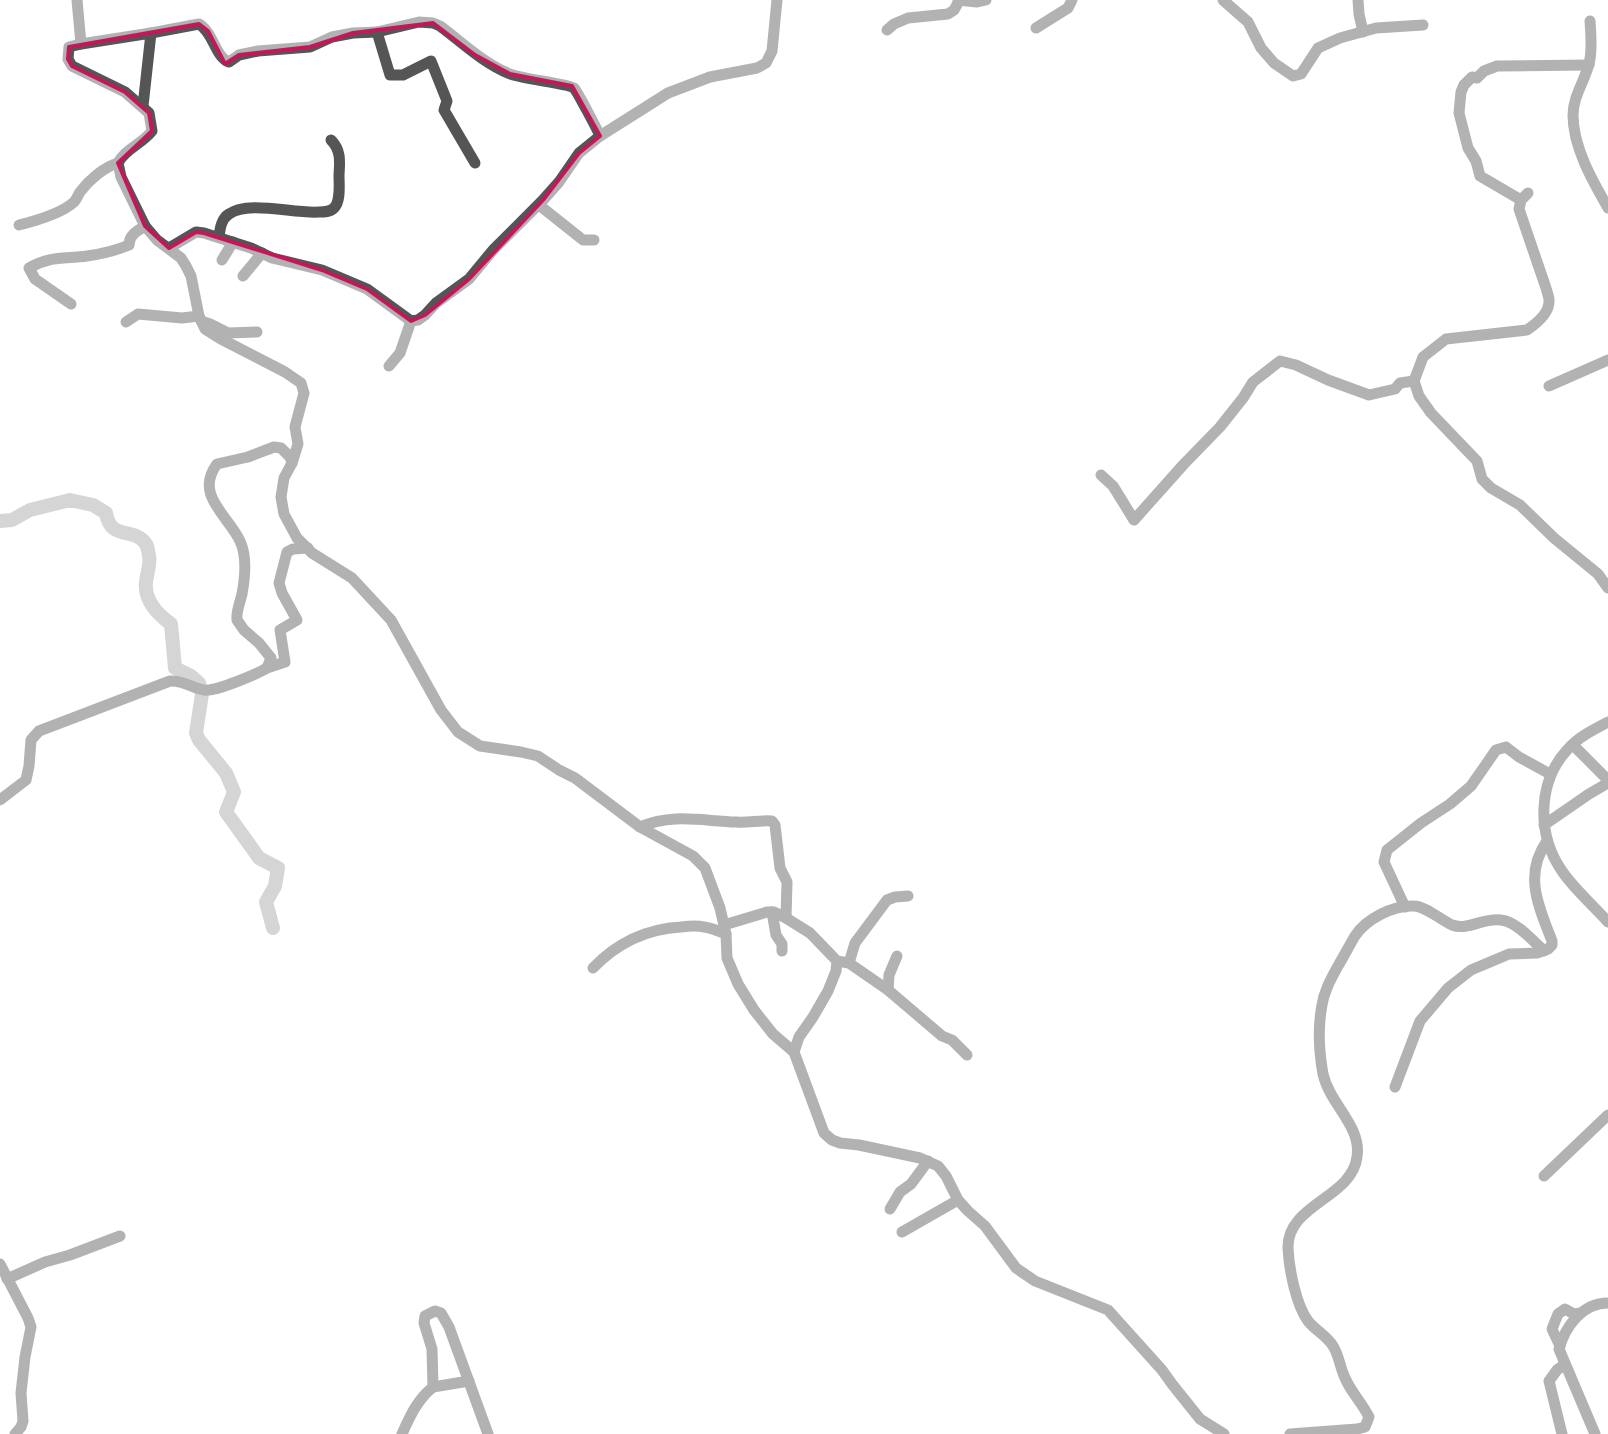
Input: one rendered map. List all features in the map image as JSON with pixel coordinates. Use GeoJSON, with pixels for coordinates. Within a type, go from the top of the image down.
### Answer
{"type":"FeatureCollection","features":[{"type":"Feature","properties":{"kind":"street"},"geometry":{"type":"LineString","coordinates":[[77,0],[81,44]]}},
{"type":"Feature","properties":{"kind":"street"},"geometry":{"type":"LineString","coordinates":[[169,248],[196,232],[233,242],[301,266],[322,270],[367,289],[411,320],[418,320],[436,303],[469,279],[493,250],[539,205],[559,182],[579,153],[600,136],[668,93],[710,78],[756,68],[766,63],[772,51],[777,0]]}},
{"type":"Feature","properties":{"kind":"street"},"geometry":{"type":"LineString","coordinates":[[887,30],[894,24],[908,18],[948,14],[954,10],[958,0],[977,2],[986,0]]}},
{"type":"Feature","properties":{"kind":"street"},"geometry":{"type":"LineString","coordinates":[[1036,28],[1068,8],[1072,0]]}},
{"type":"Feature","properties":{"kind":"street"},"geometry":{"type":"LineString","coordinates":[[1223,0],[1248,22],[1261,48],[1274,63],[1293,76],[1301,74],[1318,48],[1340,38],[1376,28],[1423,25]]}},
{"type":"Feature","properties":{"kind":"street"},"geometry":{"type":"LineString","coordinates":[[1358,0],[1359,14],[1364,32]]}},
{"type":"Feature","properties":{"kind":"street"},"geometry":{"type":"LineString","coordinates":[[1590,21],[1592,41],[1589,65],[1578,92],[1573,113],[1576,138],[1589,171],[1608,208]]}},
{"type":"Feature","properties":{"kind":"street"},"geometry":{"type":"LineString","coordinates":[[600,136],[597,127],[572,86],[510,74],[475,55],[440,26],[433,23],[419,22],[377,32],[353,32],[332,37],[310,47],[258,51],[239,56],[229,62],[221,56],[208,31],[199,24],[69,46],[68,59],[72,66],[125,92],[148,113],[152,131],[122,156],[118,163],[121,177],[145,226],[157,240],[181,258],[191,276],[200,319],[205,329],[284,372],[301,384],[304,392],[295,427],[298,444],[292,463],[284,478],[281,497],[284,514],[297,538],[312,553],[352,578],[390,620],[442,710],[458,732],[480,746],[538,756],[575,778],[640,827],[693,856],[705,868],[713,887],[725,930],[727,958],[746,1000],[774,1034],[794,1052],[824,1132],[832,1140],[840,1143],[859,1145],[920,1158],[938,1166],[946,1176],[958,1200],[985,1226],[1016,1268],[1035,1281],[1108,1310],[1162,1370],[1200,1419],[1224,1434]]}},
{"type":"Feature","properties":{"kind":"street"},"geometry":{"type":"LineString","coordinates":[[377,32],[390,75],[403,75],[431,61],[447,101],[444,110],[475,163]]}},
{"type":"Feature","properties":{"kind":"street"},"geometry":{"type":"LineString","coordinates":[[142,106],[150,33]]}},
{"type":"Feature","properties":{"kind":"street"},"geometry":{"type":"LineString","coordinates":[[1589,65],[1497,66],[1484,71],[1477,78],[1472,77],[1464,85],[1461,92],[1459,113],[1468,148],[1476,162],[1480,176],[1525,197],[1519,209],[1549,301],[1547,310],[1536,324],[1527,330],[1446,339],[1423,357],[1414,381],[1419,396],[1431,413],[1477,461],[1482,479],[1491,488],[1520,505],[1554,538],[1598,574],[1608,588]]}},
{"type":"Feature","properties":{"kind":"street"},"geometry":{"type":"LineString","coordinates":[[219,238],[220,224],[227,214],[235,211],[256,207],[284,211],[316,212],[330,211],[334,208],[339,192],[340,156],[337,146],[331,140]]}},
{"type":"Feature","properties":{"kind":"street"},"geometry":{"type":"LineString","coordinates":[[19,225],[33,222],[68,207],[76,200],[80,192],[108,166],[118,163]]}},
{"type":"Feature","properties":{"kind":"street"},"geometry":{"type":"LineString","coordinates":[[539,205],[583,240],[594,240]]}},
{"type":"Feature","properties":{"kind":"street"},"geometry":{"type":"LineString","coordinates":[[71,304],[35,279],[29,268],[40,262],[58,258],[84,256],[129,246],[129,241],[133,235],[145,226]]}},
{"type":"Feature","properties":{"kind":"street"},"geometry":{"type":"LineString","coordinates":[[222,260],[233,242]]}},
{"type":"Feature","properties":{"kind":"street"},"geometry":{"type":"LineString","coordinates":[[243,276],[262,253]]}},
{"type":"Feature","properties":{"kind":"street"},"geometry":{"type":"LineString","coordinates":[[126,322],[138,314],[200,319],[228,333],[257,332]]}},
{"type":"Feature","properties":{"kind":"street"},"geometry":{"type":"LineString","coordinates":[[389,366],[400,353],[411,320]]}},
{"type":"Feature","properties":{"kind":"street"},"geometry":{"type":"LineString","coordinates":[[1548,386],[1608,360]]}},
{"type":"Feature","properties":{"kind":"street"},"geometry":{"type":"LineString","coordinates":[[1101,475],[1113,486],[1134,520],[1220,427],[1253,382],[1280,361],[1296,365],[1328,380],[1369,395],[1395,388],[1400,383],[1414,381]]}},
{"type":"Feature","properties":{"kind":"street"},"geometry":{"type":"LineString","coordinates":[[267,668],[271,658],[236,620],[244,580],[244,562],[240,542],[208,491],[213,469],[217,464],[248,457],[274,447],[281,448],[292,463]]}},
{"type":"Feature","properties":{"kind":"street"},"geometry":{"type":"LineString","coordinates":[[0,800],[26,780],[31,740],[39,731],[170,681],[176,680],[199,688],[212,690],[285,662],[279,632],[281,628],[297,620],[282,593],[279,583],[287,552],[293,549],[308,548]]}},
{"type":"Feature","properties":{"kind":"street"},"geometry":{"type":"LineString","coordinates":[[1608,722],[1582,736],[1566,750],[1550,774],[1543,810],[1547,841],[1561,870],[1608,922]]}},
{"type":"Feature","properties":{"kind":"street"},"geometry":{"type":"LineString","coordinates":[[1544,825],[1608,781],[1573,744]]}},
{"type":"Feature","properties":{"kind":"street"},"geometry":{"type":"LineString","coordinates":[[1405,906],[1384,862],[1387,850],[1421,823],[1450,804],[1471,786],[1496,750],[1506,747],[1550,774]]}},
{"type":"Feature","properties":{"kind":"street"},"geometry":{"type":"LineString","coordinates":[[640,827],[654,821],[683,818],[738,822],[772,821],[775,825],[780,868],[787,882],[786,918]]}},
{"type":"Feature","properties":{"kind":"street"},"geometry":{"type":"LineString","coordinates":[[1394,1087],[1420,1021],[1448,988],[1471,970],[1509,954],[1537,953],[1544,951],[1552,945],[1534,891],[1536,863],[1540,851],[1547,841]]}},
{"type":"Feature","properties":{"kind":"street"},"geometry":{"type":"LineString","coordinates":[[849,964],[855,943],[887,900],[908,896]]}},
{"type":"Feature","properties":{"kind":"street"},"geometry":{"type":"LineString","coordinates":[[1290,1434],[1357,1429],[1365,1427],[1369,1417],[1348,1384],[1332,1344],[1309,1322],[1298,1303],[1288,1247],[1291,1231],[1299,1219],[1344,1182],[1353,1172],[1358,1157],[1357,1140],[1352,1127],[1326,1086],[1323,1072],[1320,1020],[1325,991],[1355,936],[1362,927],[1377,917],[1405,906],[1417,906],[1459,927],[1500,919],[1510,922],[1544,951]]}},
{"type":"Feature","properties":{"kind":"street"},"geometry":{"type":"LineString","coordinates":[[772,912],[776,935],[782,944],[782,951]]}},
{"type":"Feature","properties":{"kind":"street"},"geometry":{"type":"LineString","coordinates":[[592,968],[621,944],[649,932],[664,928],[691,926],[725,930],[759,914],[772,912],[786,918],[810,933],[837,961],[849,964],[888,990],[942,1036],[950,1039],[967,1055]]}},
{"type":"Feature","properties":{"kind":"street"},"geometry":{"type":"LineString","coordinates":[[888,990],[889,975],[896,956]]}},
{"type":"Feature","properties":{"kind":"street"},"geometry":{"type":"LineString","coordinates":[[794,1052],[798,1037],[828,990],[836,971],[837,961]]}},
{"type":"Feature","properties":{"kind":"street"},"geometry":{"type":"LineString","coordinates":[[1544,1176],[1608,1115]]}},
{"type":"Feature","properties":{"kind":"street"},"geometry":{"type":"LineString","coordinates":[[890,1209],[900,1192],[911,1184],[928,1161]]}},
{"type":"Feature","properties":{"kind":"street"},"geometry":{"type":"LineString","coordinates":[[902,1232],[958,1200]]}},
{"type":"Feature","properties":{"kind":"street"},"geometry":{"type":"LineString","coordinates":[[7,1279],[45,1262],[70,1255],[120,1236]]}},
{"type":"Feature","properties":{"kind":"street"},"geometry":{"type":"LineString","coordinates":[[0,1264],[31,1327],[25,1357],[21,1394],[22,1424],[15,1434]]}},
{"type":"Feature","properties":{"kind":"street"},"geometry":{"type":"LineString","coordinates":[[1595,1434],[1559,1349],[1563,1336],[1581,1313],[1591,1307],[1608,1303]]}},
{"type":"Feature","properties":{"kind":"street"},"geometry":{"type":"LineString","coordinates":[[433,1386],[432,1349],[424,1323],[426,1316],[435,1310],[441,1313],[449,1327],[488,1434]]}},
{"type":"Feature","properties":{"kind":"street"},"geometry":{"type":"LineString","coordinates":[[1562,1434],[1549,1381],[1557,1370],[1565,1364]]}},
{"type":"Feature","properties":{"kind":"street"},"geometry":{"type":"LineString","coordinates":[[402,1434],[414,1408],[422,1396],[433,1386],[469,1380]]}},
{"type":"Feature","properties":{"kind":"highlighted area"},"geometry":{"type":"Polygon","coordinates":[[[433,23],[475,55],[510,74],[572,86],[600,136],[579,153],[543,200],[469,279],[425,315],[411,321],[367,289],[322,270],[204,233],[196,232],[169,248],[145,226],[118,163],[152,131],[149,113],[125,92],[72,66],[68,59],[69,47],[199,24],[208,31],[225,64],[239,55],[310,47],[353,33],[433,23]]]}},
{"type":"Feature","properties":{"kind":"waterway"},"geometry":{"type":"LineString","coordinates":[[0,521],[12,520],[30,510],[70,500],[93,505],[106,513],[113,528],[135,536],[146,544],[149,559],[146,582],[147,595],[156,611],[171,624],[175,668],[191,676],[199,683],[202,694],[196,733],[199,740],[226,773],[234,792],[226,812],[259,858],[278,868],[275,886],[266,902],[273,928]]}}]}
